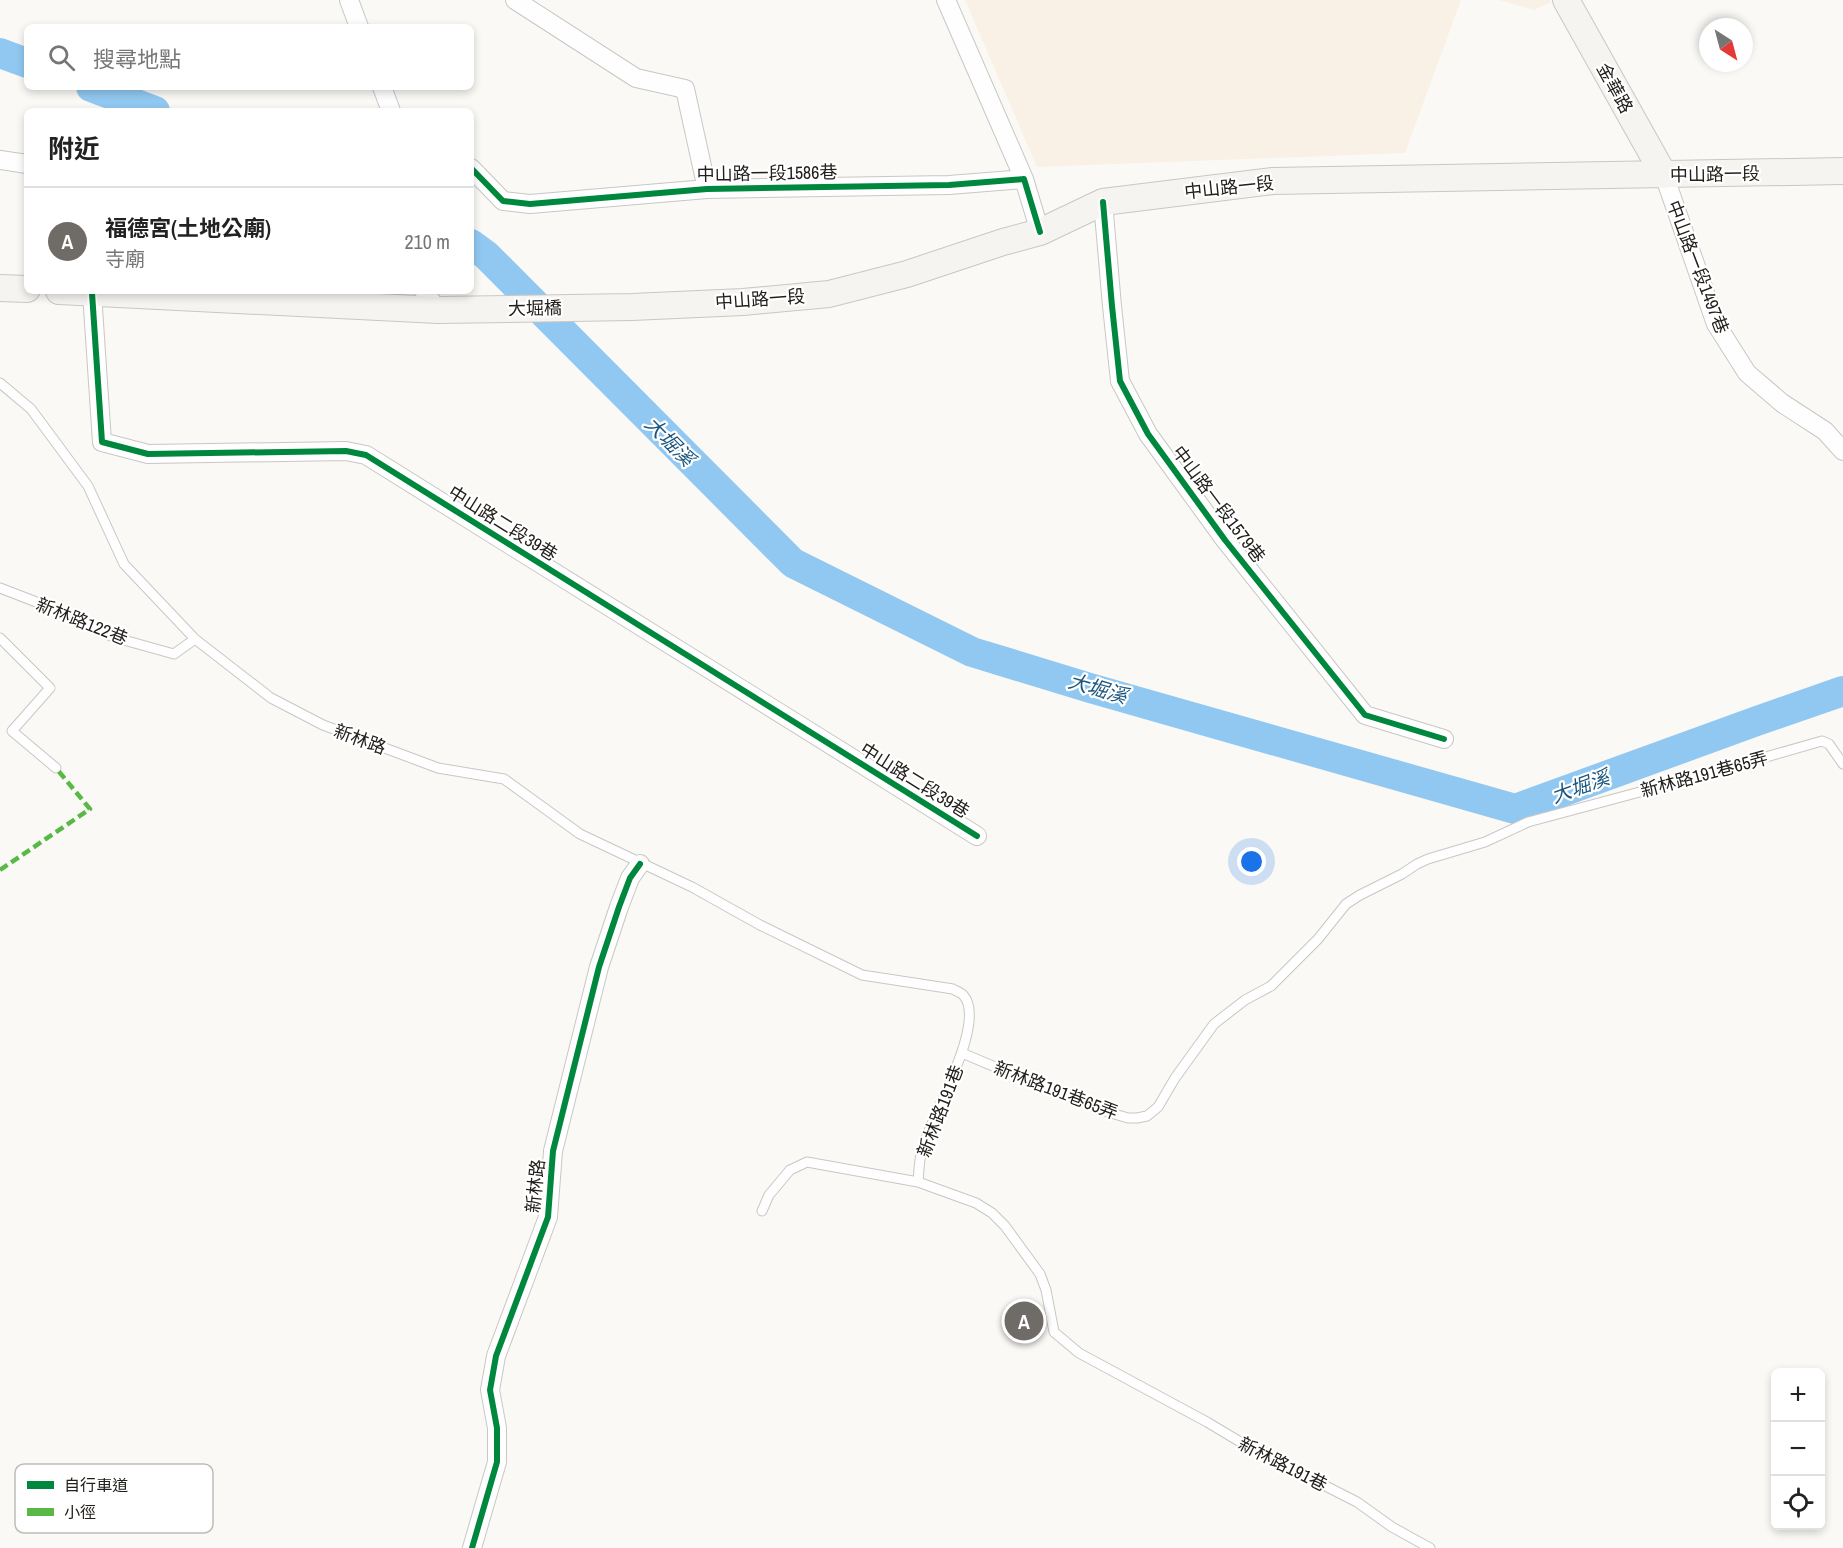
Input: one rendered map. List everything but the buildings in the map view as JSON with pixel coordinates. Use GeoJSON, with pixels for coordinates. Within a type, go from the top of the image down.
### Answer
{"type":"FeatureCollection","features":[{"type":"Feature","properties":{"kind":"main road","name":"金華路"},"geometry":{"type":"LineString","coordinates":[[1566,0],[1664,175]]}},
{"type":"Feature","properties":{"kind":"main road","name":"中山路一段"},"geometry":{"type":"LineString","coordinates":[[632,307],[743,302],[829,294],[907,274],[1040,232],[1103,202],[1273,181],[1843,171]]}},
{"type":"Feature","properties":{"kind":"main road"},"geometry":{"type":"LineString","coordinates":[[0,288],[24,289]]}},
{"type":"Feature","properties":{"kind":"main road","name":"大堀橋"},"geometry":{"type":"LineString","coordinates":[[134,294],[632,307]]}},
{"type":"Feature","properties":{"kind":"street"},"geometry":{"type":"LineString","coordinates":[[349,0],[358,24]]}},
{"type":"Feature","properties":{"kind":"street"},"geometry":{"type":"LineString","coordinates":[[515,0],[636,78],[685,88],[707,189]]}},
{"type":"Feature","properties":{"kind":"street"},"geometry":{"type":"LineString","coordinates":[[946,0],[1024,180],[1040,232]]}},
{"type":"Feature","properties":{"kind":"street"},"geometry":{"type":"LineString","coordinates":[[383,90],[390,108]]}},
{"type":"Feature","properties":{"kind":"street"},"geometry":{"type":"LineString","coordinates":[[0,160],[24,164]]}},
{"type":"Feature","properties":{"kind":"street","name":"中山路一段1586巷"},"geometry":{"type":"LineString","coordinates":[[474,171],[502,201],[530,204],[707,189],[949,184],[1024,180]]}},
{"type":"Feature","properties":{"kind":"street","name":"中山路一段1497巷"},"geometry":{"type":"LineString","coordinates":[[1664,175],[1716,324],[1747,373],[1782,403],[1825,431],[1843,451]]}},
{"type":"Feature","properties":{"kind":"street","name":"中山路一段1579巷"},"geometry":{"type":"LineString","coordinates":[[1103,202],[1120,381],[1148,434],[1225,540],[1365,715],[1444,739]]}},
{"type":"Feature","properties":{"kind":"street","name":"中山路二段39巷"},"geometry":{"type":"LineString","coordinates":[[92,294],[102,442],[148,454],[346,451],[366,455],[976,836]]}},
{"type":"Feature","properties":{"kind":"street","name":"新林路"},"geometry":{"type":"LineString","coordinates":[[472,1548],[497,1462],[497,1428],[490,1390],[496,1356],[548,1217],[554,1151],[599,967],[626,888],[640,864]]}},
{"type":"Feature","properties":{"kind":"lane","name":"新林路"},"geometry":{"type":"LineString","coordinates":[[0,383],[31,409],[88,486],[124,564],[195,639],[271,698],[323,725],[438,768],[504,779],[580,834],[640,864]]}},
{"type":"Feature","properties":{"kind":"lane","name":"新林路122巷"},"geometry":{"type":"LineString","coordinates":[[0,588],[57,610],[113,637],[174,654],[195,639]]}},
{"type":"Feature","properties":{"kind":"lane"},"geometry":{"type":"LineString","coordinates":[[0,638],[50,688],[12,731],[56,768]]}},
{"type":"Feature","properties":{"kind":"lane","name":"新林路191巷65弄"},"geometry":{"type":"LineString","coordinates":[[962,1053],[1111,1113],[1128,1118],[1147,1116],[1158,1107],[1175,1078],[1214,1024],[1245,1000],[1271,986],[1318,939],[1346,904],[1417,864],[1485,842],[1528,822],[1822,741],[1829,744],[1843,764]]}},
{"type":"Feature","properties":{"kind":"lane","name":"新林路191巷"},"geometry":{"type":"LineString","coordinates":[[640,864],[862,975],[953,989],[964,995],[968,1004],[969,1018],[962,1053],[922,1149],[918,1182],[976,1203],[992,1213],[1040,1274],[1046,1290],[1054,1332],[1079,1353],[1247,1446],[1357,1502],[1392,1527],[1430,1548]]}},
{"type":"Feature","properties":{"kind":"lane"},"geometry":{"type":"LineString","coordinates":[[762,1211],[769,1195],[790,1170],[807,1162],[918,1182]]}},
{"type":"Feature","properties":{"kind":"shaded area"},"geometry":{"type":"Polygon","coordinates":[[[965,0],[1461,0],[1405,153],[1037,167],[965,0]]]}},
{"type":"Feature","properties":{"kind":"shaded area"},"geometry":{"type":"Polygon","coordinates":[[[1499,0],[1550,0],[1551,2],[1534,10],[1499,0]]]}},
{"type":"Feature","properties":{"kind":"waterway","name":"大堀溪"},"geometry":{"type":"LineString","coordinates":[[0,53],[24,62]]}},
{"type":"Feature","properties":{"kind":"waterway","name":"大堀溪"},"geometry":{"type":"LineString","coordinates":[[99,90],[147,108]]}},
{"type":"Feature","properties":{"kind":"waterway","name":"大堀溪"},"geometry":{"type":"LineString","coordinates":[[474,246],[486,255],[793,563],[972,652],[1090,688],[1515,809],[1843,691]]}},
{"type":"Feature","properties":{"kind":"marked path"},"geometry":{"type":"LineString","coordinates":[[0,870],[90,809],[56,768]]}},
{"type":"Feature","properties":{"kind":"cycle path"},"geometry":{"type":"LineString","coordinates":[[474,171],[503,201],[530,204],[707,189],[949,185],[1024,179],[1040,232]]}},
{"type":"Feature","properties":{"kind":"cycle path"},"geometry":{"type":"LineString","coordinates":[[1103,202],[1120,381],[1148,434],[1225,540],[1365,715],[1444,739]]}},
{"type":"Feature","properties":{"kind":"cycle path"},"geometry":{"type":"LineString","coordinates":[[92,294],[102,442],[148,454],[346,451],[366,455],[977,836]]}},
{"type":"Feature","properties":{"kind":"cycle path"},"geometry":{"type":"LineString","coordinates":[[472,1548],[497,1462],[497,1428],[490,1390],[496,1356],[548,1217],[553,1151],[599,967],[630,878],[640,864]]}},
{"type":"Feature","properties":{"kind":"place","name":"福德宮(土地公廟)"},"geometry":{"type":"Point","coordinates":[1024,1321]}}]}
